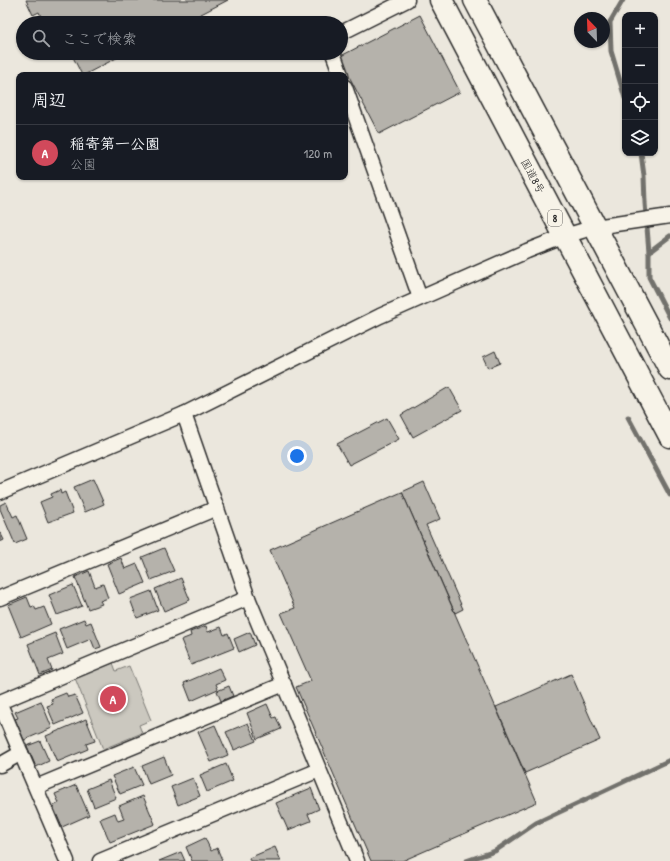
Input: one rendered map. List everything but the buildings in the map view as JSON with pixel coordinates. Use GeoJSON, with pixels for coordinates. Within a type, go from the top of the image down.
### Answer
{"type":"FeatureCollection","features":[{"type":"Feature","properties":{"kind":"highway","name":"国道8号"},"geometry":{"type":"LineString","coordinates":[[441,0],[670,436]]}},
{"type":"Feature","properties":{"kind":"highway"},"geometry":{"type":"LineString","coordinates":[[476,0],[670,370]]}},
{"type":"Feature","properties":{"kind":"street"},"geometry":{"type":"LineString","coordinates":[[348,30],[407,0]]}},
{"type":"Feature","properties":{"kind":"street"},"geometry":{"type":"LineString","coordinates":[[336,60],[340,72]]}},
{"type":"Feature","properties":{"kind":"street"},"geometry":{"type":"LineString","coordinates":[[348,95],[420,298]]}},
{"type":"Feature","properties":{"kind":"street"},"geometry":{"type":"LineString","coordinates":[[0,492],[184,414],[380,316],[527,251],[565,236],[595,227],[670,216]]}},
{"type":"Feature","properties":{"kind":"street"},"geometry":{"type":"LineString","coordinates":[[184,414],[248,598],[319,770],[352,860]]}},
{"type":"Feature","properties":{"kind":"street"},"geometry":{"type":"LineString","coordinates":[[0,598],[217,508]]}},
{"type":"Feature","properties":{"kind":"street"},"geometry":{"type":"LineString","coordinates":[[67,861],[0,703],[248,598]]}},
{"type":"Feature","properties":{"kind":"street"},"geometry":{"type":"LineString","coordinates":[[36,788],[284,684]]}},
{"type":"Feature","properties":{"kind":"street"},"geometry":{"type":"LineString","coordinates":[[0,765],[21,753]]}},
{"type":"Feature","properties":{"kind":"street"},"geometry":{"type":"LineString","coordinates":[[100,861],[319,770]]}},
{"type":"Feature","properties":{"kind":"shaded area"},"geometry":{"type":"Polygon","coordinates":[[[113,663],[116,671],[129,666],[151,720],[139,725],[142,733],[103,749],[75,678],[113,663]]]}},
{"type":"Feature","properties":{"kind":"waterway"},"geometry":{"type":"LineString","coordinates":[[622,88],[611,51],[610,22],[623,0]]}},
{"type":"Feature","properties":{"kind":"waterway"},"geometry":{"type":"LineString","coordinates":[[641,156],[649,252],[649,277],[670,318]]}},
{"type":"Feature","properties":{"kind":"waterway"},"geometry":{"type":"LineString","coordinates":[[649,252],[670,236]]}},
{"type":"Feature","properties":{"kind":"waterway"},"geometry":{"type":"LineString","coordinates":[[628,417],[670,495]]}},
{"type":"Feature","properties":{"kind":"waterway"},"geometry":{"type":"LineString","coordinates":[[466,861],[495,851],[536,823],[670,760]]}},
{"type":"Feature","properties":{"kind":"place","name":"稲寄第一公園"},"geometry":{"type":"Point","coordinates":[113,699]}}]}
